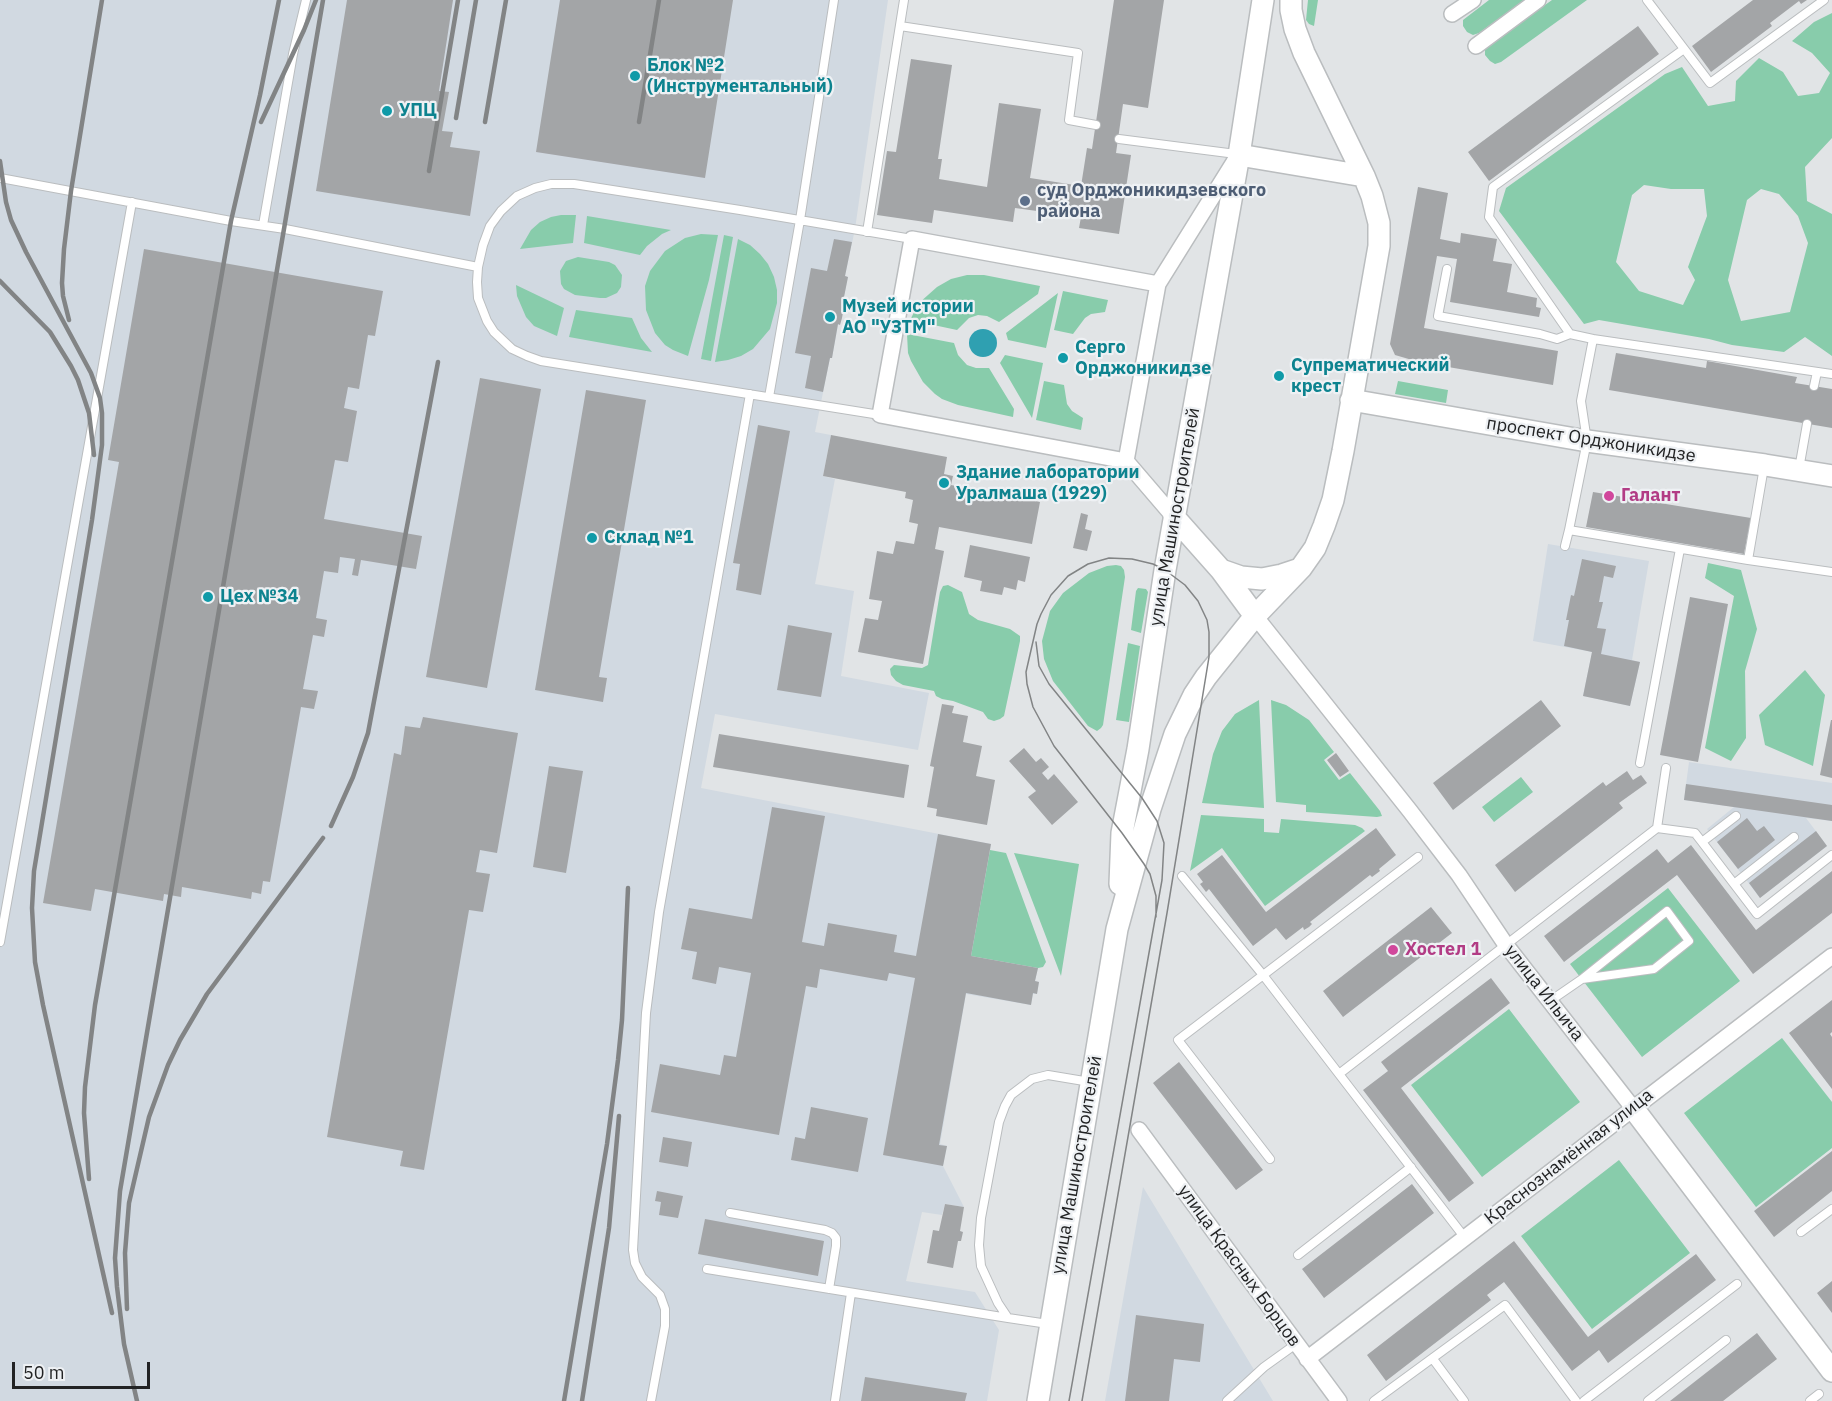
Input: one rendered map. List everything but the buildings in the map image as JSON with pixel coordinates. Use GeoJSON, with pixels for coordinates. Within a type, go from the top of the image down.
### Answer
{"type":"FeatureCollection","features":[{"type":"Feature","properties":{"kind":"main road","name":"улица Машиностроителей"},"geometry":{"type":"LineString","coordinates":[[1117,929],[1122,833],[1138,749],[1174,517],[1239,155],[1263,0]]}},
{"type":"Feature","properties":{"kind":"main road","name":"улица Машиностроителей"},"geometry":{"type":"LineString","coordinates":[[1038,1401],[1117,929],[1150,809],[1185,712],[1206,677],[1255,616],[1301,568],[1315,548],[1324,526],[1333,500],[1379,246],[1380,234],[1376,210],[1364,176],[1304,53],[1295,29],[1291,0]]}},
{"type":"Feature","properties":{"kind":"main road"},"geometry":{"type":"LineString","coordinates":[[1239,155],[1364,176]]}},
{"type":"Feature","properties":{"kind":"main road","name":"проспект Орджоникидзе"},"geometry":{"type":"LineString","coordinates":[[1351,400],[1587,441],[1832,476]]}},
{"type":"Feature","properties":{"kind":"main road"},"geometry":{"type":"LineString","coordinates":[[1174,517],[1221,570],[1255,616]]}},
{"type":"Feature","properties":{"kind":"main road"},"geometry":{"type":"LineString","coordinates":[[1221,570],[1241,578],[1262,579],[1301,568]]}},
{"type":"Feature","properties":{"kind":"main road","name":"улица Ильича"},"geometry":{"type":"LineString","coordinates":[[1633,1108],[1832,1371]]}},
{"type":"Feature","properties":{"kind":"street"},"geometry":{"type":"LineString","coordinates":[[1452,14],[1473,0]]}},
{"type":"Feature","properties":{"kind":"street"},"geometry":{"type":"LineString","coordinates":[[1476,46],[1538,0]]}},
{"type":"Feature","properties":{"kind":"street"},"geometry":{"type":"LineString","coordinates":[[1126,461],[1158,284],[1239,155]]}},
{"type":"Feature","properties":{"kind":"street"},"geometry":{"type":"LineString","coordinates":[[1158,284],[912,239],[880,415],[1126,461],[1174,517]]}},
{"type":"Feature","properties":{"kind":"street","name":"улица Ильича"},"geometry":{"type":"LineString","coordinates":[[1255,616],[1410,811],[1459,875],[1506,945],[1633,1108]]}},
{"type":"Feature","properties":{"kind":"street","name":"Краснознамённая улица"},"geometry":{"type":"LineString","coordinates":[[1307,1359],[1832,956]]}},
{"type":"Feature","properties":{"kind":"street","name":"улица Красных Борцов"},"geometry":{"type":"LineString","coordinates":[[1139,1130],[1339,1401]]}},
{"type":"Feature","properties":{"kind":"lane"},"geometry":{"type":"LineString","coordinates":[[263,225],[293,54],[306,0]]}},
{"type":"Feature","properties":{"kind":"lane"},"geometry":{"type":"LineString","coordinates":[[769,397],[800,220],[834,0]]}},
{"type":"Feature","properties":{"kind":"lane"},"geometry":{"type":"LineString","coordinates":[[867,232],[904,0]]}},
{"type":"Feature","properties":{"kind":"lane"},"geometry":{"type":"LineString","coordinates":[[1647,0],[1710,83],[1824,0]]}},
{"type":"Feature","properties":{"kind":"lane"},"geometry":{"type":"LineString","coordinates":[[900,26],[1078,52],[1069,120],[1096,124]]}},
{"type":"Feature","properties":{"kind":"lane"},"geometry":{"type":"LineString","coordinates":[[1570,334],[1489,217],[1493,187],[1684,49]]}},
{"type":"Feature","properties":{"kind":"lane"},"geometry":{"type":"LineString","coordinates":[[1119,139],[1239,155]]}},
{"type":"Feature","properties":{"kind":"lane"},"geometry":{"type":"LineString","coordinates":[[0,178],[263,225],[478,267]]}},
{"type":"Feature","properties":{"kind":"lane"},"geometry":{"type":"LineString","coordinates":[[880,415],[542,360],[520,352],[512,349],[494,332],[482,311],[478,298],[478,267],[490,226],[501,211],[517,196],[534,188],[551,184],[574,184],[912,239]]}},
{"type":"Feature","properties":{"kind":"lane"},"geometry":{"type":"LineString","coordinates":[[0,942],[132,202]]}},
{"type":"Feature","properties":{"kind":"lane"},"geometry":{"type":"LineString","coordinates":[[1447,269],[1438,316],[1557,339],[1570,334],[1832,374]]}},
{"type":"Feature","properties":{"kind":"lane"},"geometry":{"type":"LineString","coordinates":[[1565,546],[1587,441],[1581,401],[1593,339]]}},
{"type":"Feature","properties":{"kind":"lane"},"geometry":{"type":"LineString","coordinates":[[1814,386],[1817,372]]}},
{"type":"Feature","properties":{"kind":"lane"},"geometry":{"type":"LineString","coordinates":[[651,1401],[665,1326],[665,1309],[660,1295],[642,1276],[635,1263],[633,1250],[646,1013],[659,912],[750,394]]}},
{"type":"Feature","properties":{"kind":"lane"},"geometry":{"type":"LineString","coordinates":[[1798,471],[1807,424]]}},
{"type":"Feature","properties":{"kind":"lane"},"geometry":{"type":"LineString","coordinates":[[1748,560],[1765,465]]}},
{"type":"Feature","properties":{"kind":"lane"},"geometry":{"type":"LineString","coordinates":[[1569,530],[1832,572]]}},
{"type":"Feature","properties":{"kind":"lane"},"geometry":{"type":"LineString","coordinates":[[1640,763],[1680,549]]}},
{"type":"Feature","properties":{"kind":"lane"},"geometry":{"type":"LineString","coordinates":[[1339,1074],[1657,828],[1666,768]]}},
{"type":"Feature","properties":{"kind":"lane"},"geometry":{"type":"LineString","coordinates":[[1702,843],[1736,816]]}},
{"type":"Feature","properties":{"kind":"lane"},"geometry":{"type":"LineString","coordinates":[[1657,828],[1695,833],[1757,914],[1832,855]]}},
{"type":"Feature","properties":{"kind":"lane"},"geometry":{"type":"LineString","coordinates":[[1734,884],[1794,837]]}},
{"type":"Feature","properties":{"kind":"lane"},"geometry":{"type":"LineString","coordinates":[[1270,1159],[1178,1040],[1419,857]]}},
{"type":"Feature","properties":{"kind":"lane"},"geometry":{"type":"LineString","coordinates":[[1182,876],[1263,975],[1465,1238]]}},
{"type":"Feature","properties":{"kind":"lane"},"geometry":{"type":"LineString","coordinates":[[1550,1001],[1582,979],[1667,910],[1689,940],[1654,969],[1582,979]]}},
{"type":"Feature","properties":{"kind":"lane"},"geometry":{"type":"LineString","coordinates":[[1008,1318],[998,1303],[981,1266],[979,1245],[981,1218],[999,1122],[1011,1095],[1022,1085],[1038,1078],[1048,1075],[1091,1082]]}},
{"type":"Feature","properties":{"kind":"lane"},"geometry":{"type":"LineString","coordinates":[[1298,1255],[1411,1167]]}},
{"type":"Feature","properties":{"kind":"lane"},"geometry":{"type":"LineString","coordinates":[[1802,1232],[1832,1209]]}},
{"type":"Feature","properties":{"kind":"lane"},"geometry":{"type":"LineString","coordinates":[[730,1213],[832,1233],[836,1238],[837,1246],[829,1289]]}},
{"type":"Feature","properties":{"kind":"lane"},"geometry":{"type":"LineString","coordinates":[[707,1269],[1050,1324]]}},
{"type":"Feature","properties":{"kind":"lane"},"geometry":{"type":"LineString","coordinates":[[1584,1401],[1737,1284]]}},
{"type":"Feature","properties":{"kind":"lane"},"geometry":{"type":"LineString","coordinates":[[835,1401],[851,1293]]}},
{"type":"Feature","properties":{"kind":"lane"},"geometry":{"type":"LineString","coordinates":[[1374,1401],[1505,1305],[1576,1401]]}},
{"type":"Feature","properties":{"kind":"lane"},"geometry":{"type":"LineString","coordinates":[[1648,1401],[1726,1340]]}},
{"type":"Feature","properties":{"kind":"lane"},"geometry":{"type":"LineString","coordinates":[[1227,1401],[1264,1367],[1296,1344]]}},
{"type":"Feature","properties":{"kind":"lane"},"geometry":{"type":"LineString","coordinates":[[1432,1359],[1464,1401]]}},
{"type":"Feature","properties":{"kind":"lane"},"geometry":{"type":"LineString","coordinates":[[1810,1401],[1819,1394]]}},
{"type":"Feature","properties":{"kind":"shaded area"},"geometry":{"type":"Polygon","coordinates":[[[0,0],[888,0],[855,229],[845,276],[848,277],[841,311],[843,312],[840,325],[838,325],[832,358],[830,358],[815,432],[831,435],[823,476],[835,479],[815,584],[854,591],[841,676],[929,693],[918,750],[715,714],[701,788],[991,844],[971,956],[1038,968],[1035,981],[1039,982],[1037,994],[1033,994],[1031,1005],[966,994],[940,1144],[947,1146],[943,1166],[964,1207],[945,1204],[942,1215],[922,1212],[906,1281],[975,1292],[999,1330],[987,1401],[0,1401],[0,0]]]}},
{"type":"Feature","properties":{"kind":"shaded area"},"geometry":{"type":"Polygon","coordinates":[[[1548,544],[1649,561],[1632,660],[1640,662],[1630,706],[1583,696],[1592,652],[1533,641],[1548,544]]]}},
{"type":"Feature","properties":{"kind":"shaded area"},"geometry":{"type":"Polygon","coordinates":[[[1689,762],[1832,783],[1832,821],[1806,818],[1827,846],[1760,898],[1707,829],[1734,807],[1684,800],[1689,762]]]}},
{"type":"Feature","properties":{"kind":"shaded area"},"geometry":{"type":"Polygon","coordinates":[[[1143,1187],[1273,1401],[1105,1401],[1143,1187]]]}},
{"type":"Feature","properties":{"kind":"green space"},"geometry":{"type":"Polygon","coordinates":[[[1308,0],[1318,0],[1314,26],[1306,20],[1308,0]]]}},
{"type":"Feature","properties":{"kind":"green space"},"geometry":{"type":"Polygon","coordinates":[[[1489,0],[1525,0],[1479,33],[1473,35],[1467,32],[1463,26],[1463,20],[1489,0]]]}},
{"type":"Feature","properties":{"kind":"green space"},"geometry":{"type":"Polygon","coordinates":[[[1552,0],[1587,0],[1501,62],[1495,64],[1490,61],[1485,55],[1485,49],[1489,45],[1552,0]]]}},
{"type":"Feature","properties":{"kind":"green space"},"geometry":{"type":"Polygon","coordinates":[[[1832,13],[1832,138],[1805,167],[1807,201],[1832,214],[1832,356],[1805,337],[1784,352],[1732,345],[1599,320],[1584,324],[1499,211],[1506,188],[1665,74],[1682,67],[1708,106],[1735,101],[1736,81],[1759,58],[1783,72],[1798,96],[1819,93],[1830,73],[1812,53],[1792,41],[1814,22],[1832,13]],[[1644,185],[1632,195],[1616,262],[1639,291],[1683,305],[1695,280],[1688,267],[1707,216],[1704,189],[1671,189],[1644,185]],[[1761,189],[1747,200],[1728,280],[1741,321],[1790,312],[1808,243],[1798,216],[1779,194],[1761,189]]]}},
{"type":"Feature","properties":{"kind":"green space"},"geometry":{"type":"Polygon","coordinates":[[[561,215],[576,215],[573,243],[520,249],[531,230],[540,222],[561,215]]]}},
{"type":"Feature","properties":{"kind":"green space"},"geometry":{"type":"Polygon","coordinates":[[[587,216],[671,230],[647,246],[640,255],[584,243],[587,216]]]}},
{"type":"Feature","properties":{"kind":"green space"},"geometry":{"type":"Polygon","coordinates":[[[701,234],[718,235],[709,280],[688,356],[665,345],[655,333],[646,310],[645,286],[650,271],[665,251],[685,238],[701,234]]]}},
{"type":"Feature","properties":{"kind":"green space"},"geometry":{"type":"Polygon","coordinates":[[[724,235],[733,237],[711,361],[701,359],[724,235]]]}},
{"type":"Feature","properties":{"kind":"green space"},"geometry":{"type":"Polygon","coordinates":[[[738,239],[750,245],[768,264],[777,290],[777,303],[770,329],[753,349],[741,356],[715,362],[738,239]]]}},
{"type":"Feature","properties":{"kind":"green space"},"geometry":{"type":"Polygon","coordinates":[[[578,257],[615,265],[622,275],[621,287],[617,293],[600,298],[575,295],[564,289],[561,284],[560,271],[566,261],[578,257]]]}},
{"type":"Feature","properties":{"kind":"green space"},"geometry":{"type":"Polygon","coordinates":[[[967,275],[984,275],[1040,286],[1038,294],[999,322],[987,316],[978,315],[969,318],[957,330],[910,320],[919,303],[937,287],[951,279],[967,275]]]}},
{"type":"Feature","properties":{"kind":"green space"},"geometry":{"type":"Polygon","coordinates":[[[516,285],[564,308],[557,336],[534,326],[526,317],[517,296],[516,285]]]}},
{"type":"Feature","properties":{"kind":"green space"},"geometry":{"type":"Polygon","coordinates":[[[1063,291],[1108,300],[1105,312],[1091,314],[1085,318],[1073,334],[1054,330],[1063,291]]]}},
{"type":"Feature","properties":{"kind":"green space"},"geometry":{"type":"Polygon","coordinates":[[[1058,293],[1046,348],[1008,340],[1006,333],[1058,293]]]}},
{"type":"Feature","properties":{"kind":"green space"},"geometry":{"type":"Polygon","coordinates":[[[576,310],[632,318],[641,338],[652,352],[569,337],[576,310]]]}},
{"type":"Feature","properties":{"kind":"green space"},"geometry":{"type":"Polygon","coordinates":[[[907,334],[954,343],[958,355],[967,365],[989,368],[1014,409],[1013,417],[958,405],[935,394],[923,382],[911,361],[907,334]]]}},
{"type":"Feature","properties":{"kind":"green space"},"geometry":{"type":"Polygon","coordinates":[[[1005,355],[1043,363],[1032,418],[1000,363],[1005,355]]]}},
{"type":"Feature","properties":{"kind":"green space"},"geometry":{"type":"Polygon","coordinates":[[[1044,381],[1064,385],[1067,404],[1072,411],[1083,418],[1081,430],[1036,420],[1044,381]]]}},
{"type":"Feature","properties":{"kind":"green space"},"geometry":{"type":"Polygon","coordinates":[[[1398,381],[1448,390],[1446,403],[1395,394],[1398,381]]]}},
{"type":"Feature","properties":{"kind":"green space"},"geometry":{"type":"Polygon","coordinates":[[[1708,563],[1741,570],[1757,629],[1745,671],[1746,738],[1731,761],[1705,748],[1734,596],[1705,578],[1708,563]]]}},
{"type":"Feature","properties":{"kind":"green space"},"geometry":{"type":"Polygon","coordinates":[[[1116,565],[1121,566],[1124,570],[1125,577],[1103,725],[1097,731],[1088,726],[1053,681],[1044,659],[1042,641],[1050,611],[1063,593],[1089,573],[1116,565]]]}},
{"type":"Feature","properties":{"kind":"green space"},"geometry":{"type":"Polygon","coordinates":[[[948,585],[962,592],[969,614],[978,620],[1010,629],[1020,636],[1004,716],[1000,719],[994,721],[988,719],[983,712],[942,699],[936,696],[934,691],[903,685],[891,675],[890,669],[894,665],[922,668],[928,665],[940,592],[943,586],[948,585]]]}},
{"type":"Feature","properties":{"kind":"green space"},"geometry":{"type":"Polygon","coordinates":[[[1138,588],[1146,589],[1148,592],[1141,633],[1131,630],[1138,588]]]}},
{"type":"Feature","properties":{"kind":"green space"},"geometry":{"type":"Polygon","coordinates":[[[1128,643],[1140,646],[1129,722],[1116,720],[1128,643]]]}},
{"type":"Feature","properties":{"kind":"green space"},"geometry":{"type":"Polygon","coordinates":[[[1805,670],[1825,695],[1813,766],[1765,745],[1759,715],[1805,670]]]}},
{"type":"Feature","properties":{"kind":"green space"},"geometry":{"type":"Polygon","coordinates":[[[1259,700],[1264,808],[1202,803],[1213,754],[1222,731],[1235,714],[1259,700]]]}},
{"type":"Feature","properties":{"kind":"green space"},"geometry":{"type":"Polygon","coordinates":[[[1271,700],[1286,705],[1309,720],[1334,752],[1324,760],[1339,780],[1350,773],[1382,816],[1306,812],[1306,805],[1276,802],[1271,700]]]}},
{"type":"Feature","properties":{"kind":"green space"},"geometry":{"type":"Polygon","coordinates":[[[1521,777],[1533,792],[1494,822],[1482,807],[1521,777]]]}},
{"type":"Feature","properties":{"kind":"green space"},"geometry":{"type":"Polygon","coordinates":[[[1201,815],[1264,819],[1264,832],[1279,833],[1281,819],[1355,825],[1365,831],[1265,906],[1222,848],[1190,871],[1201,815]]]}},
{"type":"Feature","properties":{"kind":"green space"},"geometry":{"type":"Polygon","coordinates":[[[990,850],[1006,853],[1046,962],[1043,967],[971,956],[990,850]]]}},
{"type":"Feature","properties":{"kind":"green space"},"geometry":{"type":"Polygon","coordinates":[[[1014,853],[1079,864],[1061,976],[1014,853]]]}},
{"type":"Feature","properties":{"kind":"green space"},"geometry":{"type":"Polygon","coordinates":[[[1668,888],[1740,981],[1642,1057],[1570,964],[1668,888]]]}},
{"type":"Feature","properties":{"kind":"green space"},"geometry":{"type":"Polygon","coordinates":[[[1509,1009],[1580,1102],[1482,1177],[1411,1085],[1509,1009]]]}},
{"type":"Feature","properties":{"kind":"green space"},"geometry":{"type":"Polygon","coordinates":[[[1782,1038],[1832,1102],[1832,1148],[1756,1207],[1684,1113],[1782,1038]]]}},
{"type":"Feature","properties":{"kind":"green space"},"geometry":{"type":"Polygon","coordinates":[[[1619,1160],[1690,1253],[1592,1329],[1521,1236],[1619,1160]]]}},
{"type":"Feature","properties":{"kind":"water"},"geometry":{"type":"Polygon","coordinates":[[[983,329],[993,333],[997,343],[993,353],[983,357],[973,353],[969,343],[973,333],[983,329]]]}},
{"type":"Feature","properties":{"kind":"tram line"},"geometry":{"type":"LineString","coordinates":[[1082,1401],[1209,657],[1207,620],[1198,601],[1185,585],[1153,564],[1132,559],[1109,558],[1088,564],[1068,576],[1051,595],[1037,624],[1026,672],[1027,684],[1033,707],[1054,746],[1122,833],[1150,874],[1156,896],[1156,917]]}},
{"type":"Feature","properties":{"kind":"tram line"},"geometry":{"type":"LineString","coordinates":[[1036,642],[1039,666],[1049,684],[1142,798],[1157,821],[1164,843],[1162,880],[1069,1401]]}},
{"type":"Feature","properties":{"kind":"railway"},"geometry":{"type":"LineString","coordinates":[[69,320],[62,283],[64,249],[71,191],[102,0]]}},
{"type":"Feature","properties":{"kind":"railway"},"geometry":{"type":"LineString","coordinates":[[89,1179],[84,1113],[95,1005],[231,221],[279,0]]}},
{"type":"Feature","properties":{"kind":"railway"},"geometry":{"type":"LineString","coordinates":[[261,122],[316,0]]}},
{"type":"Feature","properties":{"kind":"railway"},"geometry":{"type":"LineString","coordinates":[[137,1401],[124,1344],[117,1287],[115,1258],[120,1191],[323,0]]}},
{"type":"Feature","properties":{"kind":"railway"},"geometry":{"type":"LineString","coordinates":[[429,171],[458,0]]}},
{"type":"Feature","properties":{"kind":"railway"},"geometry":{"type":"LineString","coordinates":[[456,118],[476,0]]}},
{"type":"Feature","properties":{"kind":"railway"},"geometry":{"type":"LineString","coordinates":[[485,122],[506,0]]}},
{"type":"Feature","properties":{"kind":"railway"},"geometry":{"type":"LineString","coordinates":[[639,122],[659,0]]}},
{"type":"Feature","properties":{"kind":"railway"},"geometry":{"type":"LineString","coordinates":[[0,161],[11,220],[91,373],[100,398],[102,413],[102,445],[92,520],[34,871],[32,908],[35,962],[43,1005],[112,1313]]}},
{"type":"Feature","properties":{"kind":"railway"},"geometry":{"type":"LineString","coordinates":[[0,281],[50,332],[71,366],[89,413],[94,455]]}},
{"type":"Feature","properties":{"kind":"railway"},"geometry":{"type":"LineString","coordinates":[[331,826],[353,777],[368,733],[438,362]]}},
{"type":"Feature","properties":{"kind":"railway"},"geometry":{"type":"LineString","coordinates":[[127,1309],[125,1253],[129,1203],[149,1117],[168,1065],[207,994],[323,838]]}},
{"type":"Feature","properties":{"kind":"railway"},"geometry":{"type":"LineString","coordinates":[[564,1401],[607,1144],[618,1060],[628,888]]}},
{"type":"Feature","properties":{"kind":"railway"},"geometry":{"type":"LineString","coordinates":[[582,1401],[609,1228],[619,1116]]}},
{"type":"Feature","properties":{"kind":"place","name":"Блок №2 (Инструментальный)"},"geometry":{"type":"Point","coordinates":[635,76]}},
{"type":"Feature","properties":{"kind":"place","name":"УПЦ"},"geometry":{"type":"Point","coordinates":[387,111]}},
{"type":"Feature","properties":{"kind":"place","name":"суд Орджоникидзевского района"},"geometry":{"type":"Point","coordinates":[1025,201]}},
{"type":"Feature","properties":{"kind":"place","name":"Музей истории АО \"УЗТМ\""},"geometry":{"type":"Point","coordinates":[830,317]}},
{"type":"Feature","properties":{"kind":"place","name":"Серго Орджоникидзе"},"geometry":{"type":"Point","coordinates":[1063,358]}},
{"type":"Feature","properties":{"kind":"place","name":"Супрематический крест"},"geometry":{"type":"Point","coordinates":[1279,376]}},
{"type":"Feature","properties":{"kind":"place","name":"Здание лаборатории Уралмаша (1929)"},"geometry":{"type":"Point","coordinates":[944,483]}},
{"type":"Feature","properties":{"kind":"place","name":"Галант"},"geometry":{"type":"Point","coordinates":[1609,496]}},
{"type":"Feature","properties":{"kind":"place","name":"Склад №1"},"geometry":{"type":"Point","coordinates":[592,538]}},
{"type":"Feature","properties":{"kind":"place","name":"Цех №34"},"geometry":{"type":"Point","coordinates":[208,597]}},
{"type":"Feature","properties":{"kind":"place","name":"Хостел 1"},"geometry":{"type":"Point","coordinates":[1393,950]}}]}
